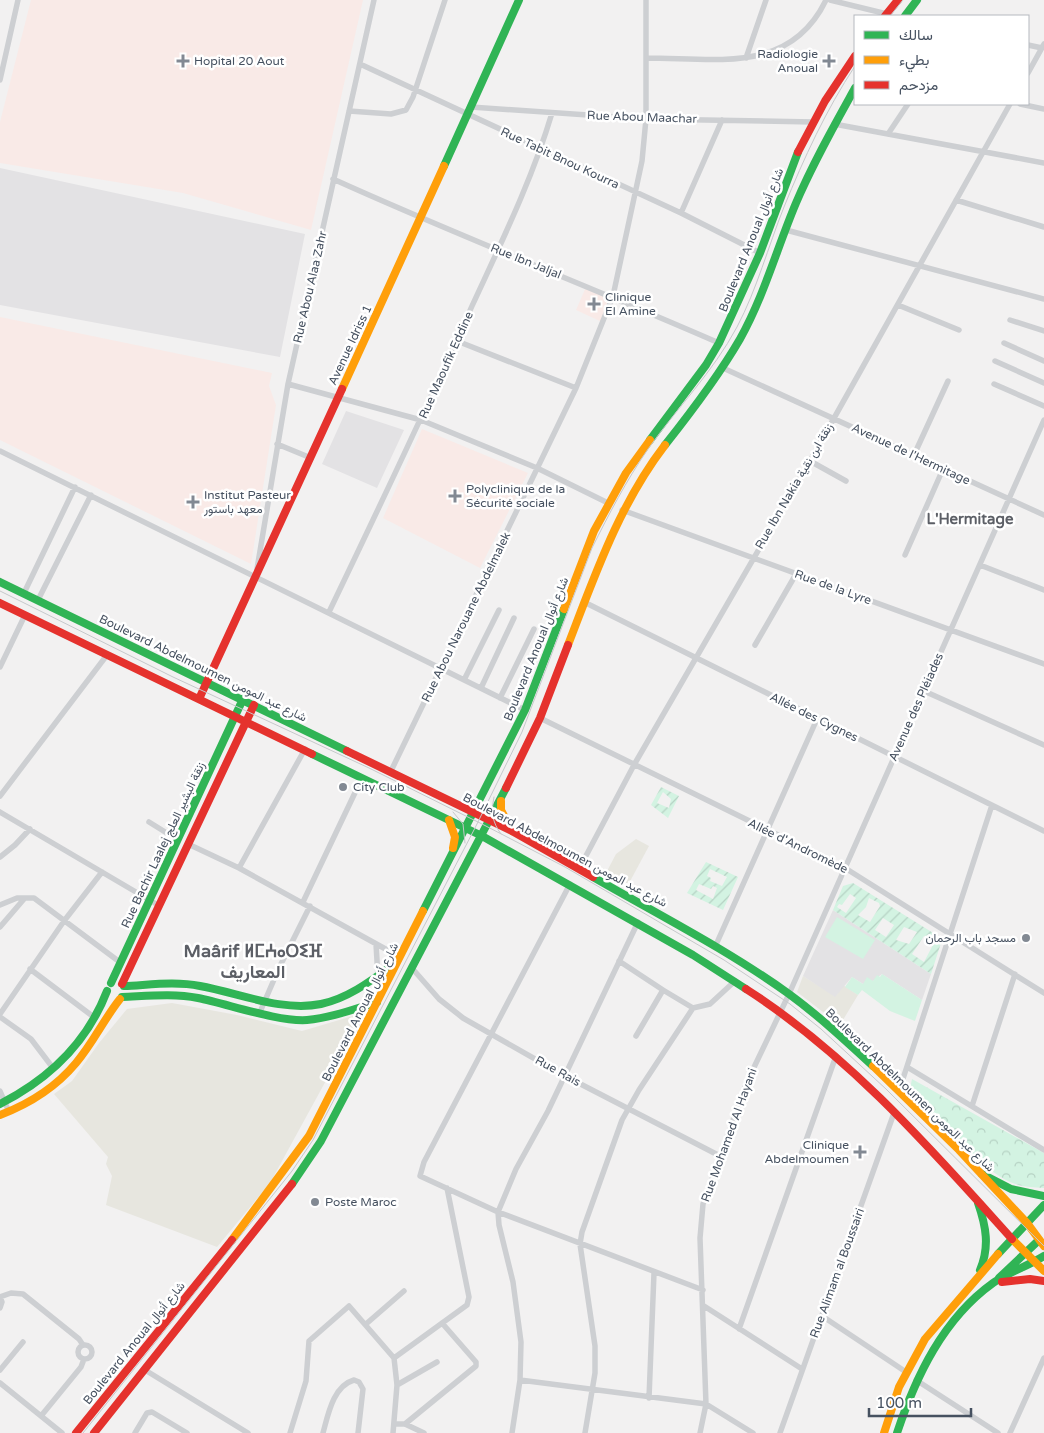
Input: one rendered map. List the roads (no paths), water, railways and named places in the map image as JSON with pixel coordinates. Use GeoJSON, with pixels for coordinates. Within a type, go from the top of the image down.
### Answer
{"type":"FeatureCollection","features":[{"type":"Feature","properties":{"kind":"main road","name":"Avenue Idriss 1"},"geometry":{"type":"LineString","coordinates":[[199,699],[339,397],[519,0]]}},
{"type":"Feature","properties":{"kind":"main road"},"geometry":{"type":"LineString","coordinates":[[886,15],[898,0]]}},
{"type":"Feature","properties":{"kind":"main road"},"geometry":{"type":"LineString","coordinates":[[906,15],[917,0]]}},
{"type":"Feature","properties":{"kind":"main road","name":"Boulevard Anoual شارع أنوال"},"geometry":{"type":"LineString","coordinates":[[76,1433],[255,1211],[302,1147],[467,828],[525,710],[594,531],[608,503],[651,437],[686,393],[719,343],[760,253],[784,185],[814,122],[854,58]]}},
{"type":"Feature","properties":{"kind":"main road","name":"Boulevard Anoual شارع أنوال"},"geometry":{"type":"LineString","coordinates":[[94,1433],[294,1182],[336,1114],[411,967],[482,836],[540,718],[606,544],[622,510],[656,456],[723,368],[762,295],[796,203],[834,124],[854,90]]}},
{"type":"Feature","properties":{"kind":"main road","name":"Boulevard Abdelmoumen شارع عبد المومن"},"geometry":{"type":"LineString","coordinates":[[0,582],[512,831],[715,947],[789,994],[837,1032],[982,1174],[1027,1223],[1041,1243]]}},
{"type":"Feature","properties":{"kind":"main road"},"geometry":{"type":"LineString","coordinates":[[0,603],[467,828],[638,922],[734,981],[780,1011],[836,1056],[945,1165],[978,1203],[1044,1271]]}},
{"type":"Feature","properties":{"kind":"main road","name":"Rue Bachir Laalej زنقة البشير العلج"},"geometry":{"type":"LineString","coordinates":[[111,983],[244,699]]}},
{"type":"Feature","properties":{"kind":"main road","name":"Rue Bachir Laalej زنقة البشير العلج"},"geometry":{"type":"LineString","coordinates":[[123,985],[158,905],[254,704]]}},
{"type":"Feature","properties":{"kind":"main road"},"geometry":{"type":"LineString","coordinates":[[501,799],[501,810],[512,831]]}},
{"type":"Feature","properties":{"kind":"main road"},"geometry":{"type":"LineString","coordinates":[[447,864],[456,837],[449,820]]}},
{"type":"Feature","properties":{"kind":"main road"},"geometry":{"type":"LineString","coordinates":[[3,1103],[54,1068],[73,1050],[95,1018],[111,983],[117,982],[123,985],[192,985],[264,1002],[290,1006],[318,1006],[342,998],[378,976],[399,959]]}},
{"type":"Feature","properties":{"kind":"main road"},"geometry":{"type":"LineString","coordinates":[[0,1115],[36,1097],[71,1068],[83,1055],[125,992],[123,985]]}},
{"type":"Feature","properties":{"kind":"main road"},"geometry":{"type":"LineString","coordinates":[[107,991],[111,998],[180,995],[210,999],[260,1012],[305,1020],[333,1016],[377,1002]]}},
{"type":"Feature","properties":{"kind":"main road"},"geometry":{"type":"LineString","coordinates":[[982,1174],[1029,1196],[1044,1196]]}},
{"type":"Feature","properties":{"kind":"main road"},"geometry":{"type":"LineString","coordinates":[[977,1278],[986,1257],[987,1238],[984,1220],[978,1203]]}},
{"type":"Feature","properties":{"kind":"main road"},"geometry":{"type":"LineString","coordinates":[[884,1433],[906,1372],[934,1327],[1044,1205]]}},
{"type":"Feature","properties":{"kind":"main road"},"geometry":{"type":"LineString","coordinates":[[897,1433],[915,1380],[948,1328],[1026,1253],[1041,1243]]}},
{"type":"Feature","properties":{"kind":"main road"},"geometry":{"type":"LineString","coordinates":[[994,1283],[1044,1256]]}},
{"type":"Feature","properties":{"kind":"main road"},"geometry":{"type":"LineString","coordinates":[[994,1283],[1030,1279],[1044,1282]]}},
{"type":"Feature","properties":{"kind":"street"},"geometry":{"type":"LineString","coordinates":[[0,80],[18,0]]}},
{"type":"Feature","properties":{"kind":"street","name":"Rue Abou Alaa Zahr"},"geometry":{"type":"LineString","coordinates":[[256,576],[288,384],[374,0]]}},
{"type":"Feature","properties":{"kind":"street"},"geometry":{"type":"LineString","coordinates":[[349,111],[399,113],[406,110],[416,90],[445,0]]}},
{"type":"Feature","properties":{"kind":"street","name":"Rue Abou Narouane Abdelmalek"},"geometry":{"type":"LineString","coordinates":[[391,771],[576,388],[613,296],[636,193],[646,119],[646,0]]}},
{"type":"Feature","properties":{"kind":"street"},"geometry":{"type":"LineString","coordinates":[[746,58],[766,0]]}},
{"type":"Feature","properties":{"kind":"street"},"geometry":{"type":"LineString","coordinates":[[646,58],[746,58],[771,53],[788,46],[803,34],[817,19],[826,0]]}},
{"type":"Feature","properties":{"kind":"street"},"geometry":{"type":"LineString","coordinates":[[830,0],[886,15]]}},
{"type":"Feature","properties":{"kind":"street"},"geometry":{"type":"LineString","coordinates":[[1029,45],[1043,46],[1029,71]]}},
{"type":"Feature","properties":{"kind":"street","name":"Rue Tabit Bnou Kourra"},"geometry":{"type":"LineString","coordinates":[[360,64],[467,116],[682,214],[760,253]]}},
{"type":"Feature","properties":{"kind":"street"},"geometry":{"type":"LineString","coordinates":[[888,134],[907,105]]}},
{"type":"Feature","properties":{"kind":"street","name":"Rue Ibn Nakia زنقة ابن نقية"},"geometry":{"type":"LineString","coordinates":[[579,869],[634,765],[752,558],[810,461],[1009,105]]}},
{"type":"Feature","properties":{"kind":"street"},"geometry":{"type":"LineString","coordinates":[[1025,105],[1044,109]]}},
{"type":"Feature","properties":{"kind":"street","name":"Rue Abou Maachar"},"geometry":{"type":"LineString","coordinates":[[471,107],[646,119],[814,122]]}},
{"type":"Feature","properties":{"kind":"street","name":"Rue Maoufik Eddine"},"geometry":{"type":"LineString","coordinates":[[329,612],[421,420],[498,250],[541,150],[552,113]]}},
{"type":"Feature","properties":{"kind":"street"},"geometry":{"type":"LineString","coordinates":[[682,214],[722,120]]}},
{"type":"Feature","properties":{"kind":"street"},"geometry":{"type":"LineString","coordinates":[[834,124],[1044,163]]}},
{"type":"Feature","properties":{"kind":"street","name":"Rue Ibn Jaljal"},"geometry":{"type":"LineString","coordinates":[[333,179],[420,218],[613,296],[719,343]]}},
{"type":"Feature","properties":{"kind":"street"},"geometry":{"type":"LineString","coordinates":[[956,200],[1044,227]]}},
{"type":"Feature","properties":{"kind":"street"},"geometry":{"type":"LineString","coordinates":[[786,230],[1044,299]]}},
{"type":"Feature","properties":{"kind":"street"},"geometry":{"type":"LineString","coordinates":[[898,305],[958,330]]}},
{"type":"Feature","properties":{"kind":"street"},"geometry":{"type":"LineString","coordinates":[[1010,320],[1044,331]]}},
{"type":"Feature","properties":{"kind":"street"},"geometry":{"type":"LineString","coordinates":[[457,341],[576,388]]}},
{"type":"Feature","properties":{"kind":"street"},"geometry":{"type":"LineString","coordinates":[[1004,343],[1044,361]]}},
{"type":"Feature","properties":{"kind":"street"},"geometry":{"type":"LineString","coordinates":[[996,361],[1044,383]]}},
{"type":"Feature","properties":{"kind":"street","name":"Avenue de l'Hermitage"},"geometry":{"type":"LineString","coordinates":[[723,368],[1044,515]]}},
{"type":"Feature","properties":{"kind":"street"},"geometry":{"type":"LineString","coordinates":[[914,455],[948,381]]}},
{"type":"Feature","properties":{"kind":"street"},"geometry":{"type":"LineString","coordinates":[[288,384],[421,420],[537,468],[608,503]]}},
{"type":"Feature","properties":{"kind":"street"},"geometry":{"type":"LineString","coordinates":[[994,384],[1044,406]]}},
{"type":"Feature","properties":{"kind":"street","name":"Avenue des Pléiades"},"geometry":{"type":"LineString","coordinates":[[789,994],[1044,420]]}},
{"type":"Feature","properties":{"kind":"street"},"geometry":{"type":"LineString","coordinates":[[277,444],[311,458]]}},
{"type":"Feature","properties":{"kind":"street"},"geometry":{"type":"LineString","coordinates":[[0,450],[525,710]]}},
{"type":"Feature","properties":{"kind":"street"},"geometry":{"type":"LineString","coordinates":[[810,461],[846,481]]}},
{"type":"Feature","properties":{"kind":"street"},"geometry":{"type":"LineString","coordinates":[[905,555],[943,469]]}},
{"type":"Feature","properties":{"kind":"street"},"geometry":{"type":"LineString","coordinates":[[24,593],[75,487]]}},
{"type":"Feature","properties":{"kind":"street"},"geometry":{"type":"LineString","coordinates":[[38,600],[91,495]]}},
{"type":"Feature","properties":{"kind":"street","name":"Rue de la Lyre"},"geometry":{"type":"LineString","coordinates":[[622,510],[1044,664]]}},
{"type":"Feature","properties":{"kind":"street"},"geometry":{"type":"LineString","coordinates":[[980,565],[1044,590]]}},
{"type":"Feature","properties":{"kind":"street"},"geometry":{"type":"LineString","coordinates":[[755,645],[796,574]]}},
{"type":"Feature","properties":{"kind":"street","name":"Allée des Cygnes"},"geometry":{"type":"LineString","coordinates":[[584,602],[1044,831]]}},
{"type":"Feature","properties":{"kind":"street"},"geometry":{"type":"LineString","coordinates":[[464,680],[499,610]]}},
{"type":"Feature","properties":{"kind":"street"},"geometry":{"type":"LineString","coordinates":[[0,667],[25,615]]}},
{"type":"Feature","properties":{"kind":"street"},"geometry":{"type":"LineString","coordinates":[[481,688],[514,618]]}},
{"type":"Feature","properties":{"kind":"street"},"geometry":{"type":"LineString","coordinates":[[500,698],[534,629]]}},
{"type":"Feature","properties":{"kind":"street"},"geometry":{"type":"LineString","coordinates":[[0,796],[107,655]]}},
{"type":"Feature","properties":{"kind":"street"},"geometry":{"type":"LineString","coordinates":[[924,691],[1044,745]]}},
{"type":"Feature","properties":{"kind":"street","name":"Allée d'Andromède"},"geometry":{"type":"LineString","coordinates":[[540,718],[845,868],[1044,993]]}},
{"type":"Feature","properties":{"kind":"street"},"geometry":{"type":"LineString","coordinates":[[715,947],[817,719]]}},
{"type":"Feature","properties":{"kind":"street"},"geometry":{"type":"LineString","coordinates":[[239,868],[305,750]]}},
{"type":"Feature","properties":{"kind":"street"},"geometry":{"type":"LineString","coordinates":[[303,902],[362,778]]}},
{"type":"Feature","properties":{"kind":"street"},"geometry":{"type":"LineString","coordinates":[[899,1092],[992,805]]}},
{"type":"Feature","properties":{"kind":"street"},"geometry":{"type":"LineString","coordinates":[[0,812],[158,905]]}},
{"type":"Feature","properties":{"kind":"street"},"geometry":{"type":"LineString","coordinates":[[149,822],[178,840]]}},
{"type":"Feature","properties":{"kind":"street"},"geometry":{"type":"LineString","coordinates":[[0,857],[30,829]]}},
{"type":"Feature","properties":{"kind":"street"},"geometry":{"type":"LineString","coordinates":[[188,844],[239,868],[303,902],[399,959]]}},
{"type":"Feature","properties":{"kind":"street"},"geometry":{"type":"LineString","coordinates":[[54,1068],[31,1039],[0,1016],[64,921],[102,872]]}},
{"type":"Feature","properties":{"kind":"street"},"geometry":{"type":"LineString","coordinates":[[570,884],[424,1162],[420,1176],[498,1212],[654,1273],[703,1290]]}},
{"type":"Feature","properties":{"kind":"street"},"geometry":{"type":"LineString","coordinates":[[0,905],[17,898],[34,898],[121,963]]}},
{"type":"Feature","properties":{"kind":"street"},"geometry":{"type":"LineString","coordinates":[[0,927],[24,899]]}},
{"type":"Feature","properties":{"kind":"street"},"geometry":{"type":"LineString","coordinates":[[260,1012],[310,906]]}},
{"type":"Feature","properties":{"kind":"street"},"geometry":{"type":"LineString","coordinates":[[512,1433],[522,1355],[513,1282],[499,1224],[498,1212],[516,1169],[565,1076],[638,922]]}},
{"type":"Feature","properties":{"kind":"street"},"geometry":{"type":"LineString","coordinates":[[376,944],[378,976]]}},
{"type":"Feature","properties":{"kind":"street"},"geometry":{"type":"LineString","coordinates":[[619,961],[693,1008],[710,1004],[734,981]]}},
{"type":"Feature","properties":{"kind":"street","name":"Rue Rais"},"geometry":{"type":"LineString","coordinates":[[411,967],[445,1005],[492,1034],[565,1076],[720,1156]]}},
{"type":"Feature","properties":{"kind":"street"},"geometry":{"type":"LineString","coordinates":[[30,969],[95,1018]]}},
{"type":"Feature","properties":{"kind":"street"},"geometry":{"type":"LineString","coordinates":[[972,1106],[1014,974]]}},
{"type":"Feature","properties":{"kind":"street"},"geometry":{"type":"LineString","coordinates":[[636,1036],[662,990]]}},
{"type":"Feature","properties":{"kind":"street","name":"Rue Mohamed Al Hayani"},"geometry":{"type":"LineString","coordinates":[[700,1433],[706,1404],[704,1306],[700,1238],[703,1204],[746,1084],[789,994]]}},
{"type":"Feature","properties":{"kind":"street"},"geometry":{"type":"LineString","coordinates":[[585,1433],[592,1391],[594,1339],[580,1244],[628,1109],[693,1008]]}},
{"type":"Feature","properties":{"kind":"street"},"geometry":{"type":"LineString","coordinates":[[740,1329],[836,1056]]}},
{"type":"Feature","properties":{"kind":"street"},"geometry":{"type":"LineString","coordinates":[[907,1067],[1044,1150]]}},
{"type":"Feature","properties":{"kind":"street"},"geometry":{"type":"LineString","coordinates":[[0,1090],[3,1103],[9,1112]]}},
{"type":"Feature","properties":{"kind":"street","name":"Rue Alimam al Boussairi"},"geometry":{"type":"LineString","coordinates":[[780,1433],[894,1113]]}},
{"type":"Feature","properties":{"kind":"street"},"geometry":{"type":"LineString","coordinates":[[394,1358],[467,1305],[469,1297],[447,1188]]}},
{"type":"Feature","properties":{"kind":"street"},"geometry":{"type":"LineString","coordinates":[[649,1398],[654,1273]]}},
{"type":"Feature","properties":{"kind":"street"},"geometry":{"type":"LineString","coordinates":[[366,1324],[404,1291]]}},
{"type":"Feature","properties":{"kind":"street"},"geometry":{"type":"LineString","coordinates":[[0,1308],[2,1302],[0,1297],[11,1293],[23,1294],[79,1339],[83,1346]]}},
{"type":"Feature","properties":{"kind":"street"},"geometry":{"type":"LineString","coordinates":[[290,1433],[306,1381],[309,1341],[349,1306],[394,1358],[397,1385],[394,1433]]}},
{"type":"Feature","properties":{"kind":"street"},"geometry":{"type":"LineString","coordinates":[[704,1306],[802,1370]]}},
{"type":"Feature","properties":{"kind":"street"},"geometry":{"type":"LineString","coordinates":[[822,1316],[906,1372]]}},
{"type":"Feature","properties":{"kind":"street"},"geometry":{"type":"LineString","coordinates":[[405,1424],[476,1366],[476,1362],[442,1323]]}},
{"type":"Feature","properties":{"kind":"street"},"geometry":{"type":"LineString","coordinates":[[0,1370],[22,1342]]}},
{"type":"Feature","properties":{"kind":"street"},"geometry":{"type":"LineString","coordinates":[[41,1416],[81,1367],[84,1359],[90,1356],[92,1352],[90,1347],[83,1346],[78,1350],[78,1354],[84,1359]]}},
{"type":"Feature","properties":{"kind":"street"},"geometry":{"type":"LineString","coordinates":[[1010,1433],[1044,1358]]}},
{"type":"Feature","properties":{"kind":"street"},"geometry":{"type":"LineString","coordinates":[[397,1385],[437,1362]]}},
{"type":"Feature","properties":{"kind":"street"},"geometry":{"type":"LineString","coordinates":[[145,1370],[248,1433]]}},
{"type":"Feature","properties":{"kind":"street"},"geometry":{"type":"LineString","coordinates":[[323,1433],[337,1393],[342,1386],[354,1380],[359,1382],[364,1389],[358,1433]]}},
{"type":"Feature","properties":{"kind":"street"},"geometry":{"type":"LineString","coordinates":[[520,1380],[592,1391],[706,1404],[753,1433]]}},
{"type":"Feature","properties":{"kind":"street"},"geometry":{"type":"LineString","coordinates":[[915,1380],[998,1433]]}},
{"type":"Feature","properties":{"kind":"street"},"geometry":{"type":"LineString","coordinates":[[0,1383],[62,1433]]}},
{"type":"Feature","properties":{"kind":"street"},"geometry":{"type":"LineString","coordinates":[[135,1433],[147,1413],[152,1412],[186,1433]]}},
{"type":"Feature","properties":{"kind":"street"},"geometry":{"type":"LineString","coordinates":[[394,1424],[405,1424],[424,1433]]}},
{"type":"Feature","properties":{"kind":"tram line"},"geometry":{"type":"LineString","coordinates":[[891,15],[903,0]]}},
{"type":"Feature","properties":{"kind":"tram line"},"geometry":{"type":"LineString","coordinates":[[83,1433],[292,1171],[313,1140],[476,826],[522,732],[598,535],[648,449],[717,359],[737,327],[751,298],[799,170],[825,117],[854,68]]}},
{"type":"Feature","properties":{"kind":"tram line"},"geometry":{"type":"LineString","coordinates":[[0,591],[173,677],[369,768],[482,824],[565,867],[724,960],[790,1004],[821,1029],[886,1089],[1044,1246]]}},
{"type":"Feature","properties":{"kind":"tram line"},"geometry":{"type":"LineString","coordinates":[[494,797],[493,817],[501,834]]}},
{"type":"Feature","properties":{"kind":"tram line"},"geometry":{"type":"LineString","coordinates":[[453,812],[463,824],[465,843]]}},
{"type":"Feature","properties":{"kind":"place","name":"Hopital 20 Aout"},"geometry":{"type":"Point","coordinates":[183,61]}},
{"type":"Feature","properties":{"kind":"place","name":"Radiologie Anoual"},"geometry":{"type":"Point","coordinates":[829,61]}},
{"type":"Feature","properties":{"kind":"place","name":"Clinique El Amine"},"geometry":{"type":"Point","coordinates":[594,304]}},
{"type":"Feature","properties":{"kind":"place","name":"Polyclinique de la Sécurité sociale"},"geometry":{"type":"Point","coordinates":[455,496]}},
{"type":"Feature","properties":{"kind":"place","name":"Institut Pasteur معهد باستور"},"geometry":{"type":"Point","coordinates":[193,502]}},
{"type":"Feature","properties":{"kind":"place","name":"City Club"},"geometry":{"type":"Point","coordinates":[343,787]}},
{"type":"Feature","properties":{"kind":"place","name":"مسجد باب الرحمان"},"geometry":{"type":"Point","coordinates":[1026,938]}},
{"type":"Feature","properties":{"kind":"place","name":"Clinique Abdelmoumen"},"geometry":{"type":"Point","coordinates":[860,1152]}},
{"type":"Feature","properties":{"kind":"place","name":"Poste Maroc"},"geometry":{"type":"Point","coordinates":[315,1202]}},
{"type":"Feature","properties":{"kind":"district","name":"L'Hermitage"},"geometry":{"type":"Point","coordinates":[970,519]}},
{"type":"Feature","properties":{"kind":"district","name":"Maârif ⵍⵎⵄⴰⵔⵉⴼ المعاريف"},"geometry":{"type":"Point","coordinates":[253,961]}}]}
